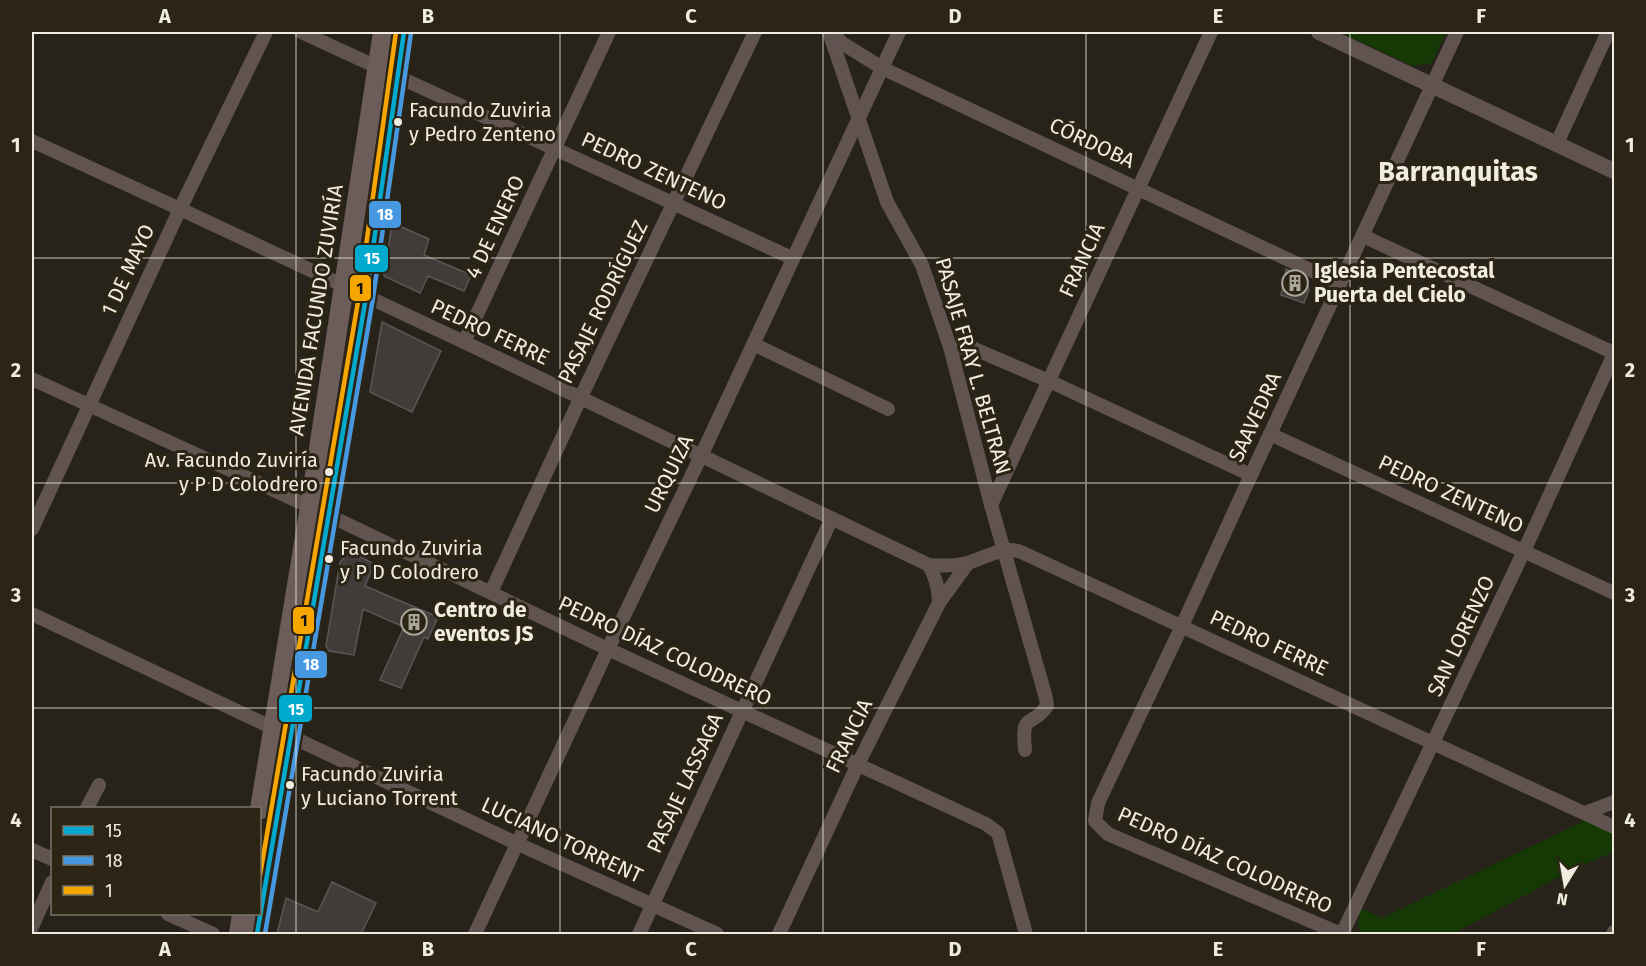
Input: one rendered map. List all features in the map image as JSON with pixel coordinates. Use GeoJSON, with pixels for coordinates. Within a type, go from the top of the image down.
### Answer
{"type":"FeatureCollection","features":[{"type":"Feature","properties":{"kind":"main road","name":"AVENIDA FACUNDO ZUVIRÍA"},"geometry":{"type":"LineString","coordinates":[[260,807],[345,287],[383,32]]}},
{"type":"Feature","properties":{"kind":"main road"},"geometry":{"type":"LineString","coordinates":[[261,911],[366,297],[404,32]]}},
{"type":"Feature","properties":{"kind":"main road"},"geometry":{"type":"LineString","coordinates":[[239,934],[242,915]]}},
{"type":"Feature","properties":{"kind":"main road"},"geometry":{"type":"LineString","coordinates":[[257,934],[260,915]]}},
{"type":"Feature","properties":{"kind":"street","name":"1 DE MAYO"},"geometry":{"type":"LineString","coordinates":[[32,529],[180,209],[266,32]]}},
{"type":"Feature","properties":{"kind":"street","name":"PEDRO ZENTENO"},"geometry":{"type":"LineString","coordinates":[[301,32],[792,258]]}},
{"type":"Feature","properties":{"kind":"street","name":"4 DE ENERO"},"geometry":{"type":"LineString","coordinates":[[464,342],[609,32]]}},
{"type":"Feature","properties":{"kind":"street","name":"PASAJE RODRÍGUEZ"},"geometry":{"type":"LineString","coordinates":[[491,592],[755,32]]}},
{"type":"Feature","properties":{"kind":"street","name":"CÓRDOBA"},"geometry":{"type":"LineString","coordinates":[[830,32],[843,44],[882,68],[1340,284]]}},
{"type":"Feature","properties":{"kind":"street","name":"PASAJE FRAY L. BELTRAN"},"geometry":{"type":"LineString","coordinates":[[830,32],[887,202],[922,265],[950,347],[991,506],[1005,549],[1047,706],[1043,712],[1026,722],[1023,730],[1025,750]]}},
{"type":"Feature","properties":{"kind":"street","name":"URQUIZA"},"geometry":{"type":"LineString","coordinates":[[476,934],[899,32]]}},
{"type":"Feature","properties":{"kind":"street","name":"FRANCIA"},"geometry":{"type":"LineString","coordinates":[[991,506],[1211,32]]}},
{"type":"Feature","properties":{"kind":"street"},"geometry":{"type":"LineString","coordinates":[[1318,32],[1614,171]]}},
{"type":"Feature","properties":{"kind":"street","name":"SAAVEDRA"},"geometry":{"type":"LineString","coordinates":[[1095,821],[1098,803],[1457,32]]}},
{"type":"Feature","properties":{"kind":"street"},"geometry":{"type":"LineString","coordinates":[[1557,143],[1608,32]]}},
{"type":"Feature","properties":{"kind":"street","name":"PEDRO FERRE"},"geometry":{"type":"LineString","coordinates":[[32,141],[464,342],[831,520],[929,565],[947,567],[968,563],[1005,549],[1022,552],[1614,827]]}},
{"type":"Feature","properties":{"kind":"street"},"geometry":{"type":"LineString","coordinates":[[1363,236],[1614,354]]}},
{"type":"Feature","properties":{"kind":"street"},"geometry":{"type":"LineString","coordinates":[[753,344],[888,409]]}},
{"type":"Feature","properties":{"kind":"street"},"geometry":{"type":"LineString","coordinates":[[950,347],[972,348],[1049,381],[1251,475]]}},
{"type":"Feature","properties":{"kind":"street","name":"SAN LORENZO"},"geometry":{"type":"LineString","coordinates":[[1341,934],[1434,743],[1614,354]]}},
{"type":"Feature","properties":{"kind":"street","name":"PEDRO DÍAZ COLODRERO"},"geometry":{"type":"LineString","coordinates":[[32,379],[328,515],[608,649],[986,824],[998,833],[1026,934]]}},
{"type":"Feature","properties":{"kind":"street","name":"PEDRO ZENTENO"},"geometry":{"type":"LineString","coordinates":[[1270,434],[1614,593]]}},
{"type":"Feature","properties":{"kind":"street","name":"PASAJE LASSAGA"},"geometry":{"type":"LineString","coordinates":[[639,934],[831,520]]}},
{"type":"Feature","properties":{"kind":"street","name":"FRANCIA"},"geometry":{"type":"LineString","coordinates":[[779,934],[858,764],[939,603],[968,563]]}},
{"type":"Feature","properties":{"kind":"street"},"geometry":{"type":"LineString","coordinates":[[929,565],[935,575],[939,603]]}},
{"type":"Feature","properties":{"kind":"street","name":"LUCIANO TORRENT"},"geometry":{"type":"LineString","coordinates":[[32,614],[518,844],[717,934]]}},
{"type":"Feature","properties":{"kind":"street"},"geometry":{"type":"LineString","coordinates":[[88,807],[99,784]]}},
{"type":"Feature","properties":{"kind":"street"},"geometry":{"type":"LineString","coordinates":[[1585,813],[1614,802]]}},
{"type":"Feature","properties":{"kind":"street","name":"PEDRO DÍAZ COLODRERO"},"geometry":{"type":"LineString","coordinates":[[1095,821],[1108,834],[1341,934]]}},
{"type":"Feature","properties":{"kind":"street"},"geometry":{"type":"LineString","coordinates":[[32,850],[51,859]]}},
{"type":"Feature","properties":{"kind":"street"},"geometry":{"type":"LineString","coordinates":[[32,927],[51,884]]}},
{"type":"Feature","properties":{"kind":"street"},"geometry":{"type":"LineString","coordinates":[[170,915],[213,934]]}},
{"type":"Feature","properties":{"kind":"green space"},"geometry":{"type":"Polygon","coordinates":[[[1339,32],[1446,32],[1432,63],[1413,66],[1339,32]]]}},
{"type":"Feature","properties":{"kind":"green space"},"geometry":{"type":"Polygon","coordinates":[[[1586,820],[1614,834],[1614,852],[1576,868],[1453,934],[1363,934],[1358,928],[1360,908],[1382,918],[1586,820]]]}},
{"type":"Feature","properties":{"kind":"building"},"geometry":{"type":"Polygon","coordinates":[[[392,223],[429,239],[424,255],[471,275],[464,291],[428,276],[420,293],[384,276],[392,223]]]}},
{"type":"Feature","properties":{"kind":"building","name":"Iglesia Pentecostal Puerta del Cielo"},"geometry":{"type":"Polygon","coordinates":[[[1286,269],[1306,278],[1309,290],[1304,303],[1281,295],[1286,269]]]}},
{"type":"Feature","properties":{"kind":"building"},"geometry":{"type":"Polygon","coordinates":[[[382,322],[441,351],[412,412],[370,392],[382,322]]]}},
{"type":"Feature","properties":{"kind":"building","name":"Centro de eventos JS"},"geometry":{"type":"Polygon","coordinates":[[[357,555],[374,564],[365,586],[438,617],[428,639],[424,637],[401,688],[380,680],[404,627],[363,609],[354,655],[329,651],[326,646],[340,562],[346,556],[357,555]]]}},
{"type":"Feature","properties":{"kind":"building"},"geometry":{"type":"Polygon","coordinates":[[[332,882],[376,903],[361,934],[277,934],[286,898],[318,912],[332,882]]]}},
{"type":"Feature","properties":{"kind":"transit line","name":"1"},"geometry":{"type":"LineString","coordinates":[[261,869],[359,296],[396,32]]}},
{"type":"Feature","properties":{"kind":"transit line","name":"15"},"geometry":{"type":"LineString","coordinates":[[261,911],[366,297],[404,32]]}},
{"type":"Feature","properties":{"kind":"transit line","name":"18"},"geometry":{"type":"LineString","coordinates":[[265,934],[373,298],[411,33]]}},
{"type":"Feature","properties":{"kind":"transit line","name":"15"},"geometry":{"type":"LineString","coordinates":[[257,934],[260,915]]}},
{"type":"Feature","properties":{"kind":"place","name":"Facundo Zuviria y Pedro Zenteno"},"geometry":{"type":"Point","coordinates":[398,122]}},
{"type":"Feature","properties":{"kind":"place","name":"Iglesia Pentecostal Puerta del Cielo"},"geometry":{"type":"Point","coordinates":[1295,283]}},
{"type":"Feature","properties":{"kind":"place","name":"Av. Facundo Zuviría y P D Colodrero"},"geometry":{"type":"Point","coordinates":[329,472]}},
{"type":"Feature","properties":{"kind":"place","name":"Facundo Zuviria y P D Colodrero"},"geometry":{"type":"Point","coordinates":[329,559]}},
{"type":"Feature","properties":{"kind":"place","name":"Centro de eventos JS"},"geometry":{"type":"Point","coordinates":[414,622]}},
{"type":"Feature","properties":{"kind":"place","name":"Facundo Zuviria y Luciano Torrent"},"geometry":{"type":"Point","coordinates":[290,785]}},
{"type":"Feature","properties":{"kind":"district","name":"Barranquitas"},"geometry":{"type":"Point","coordinates":[1458,172]}}]}
